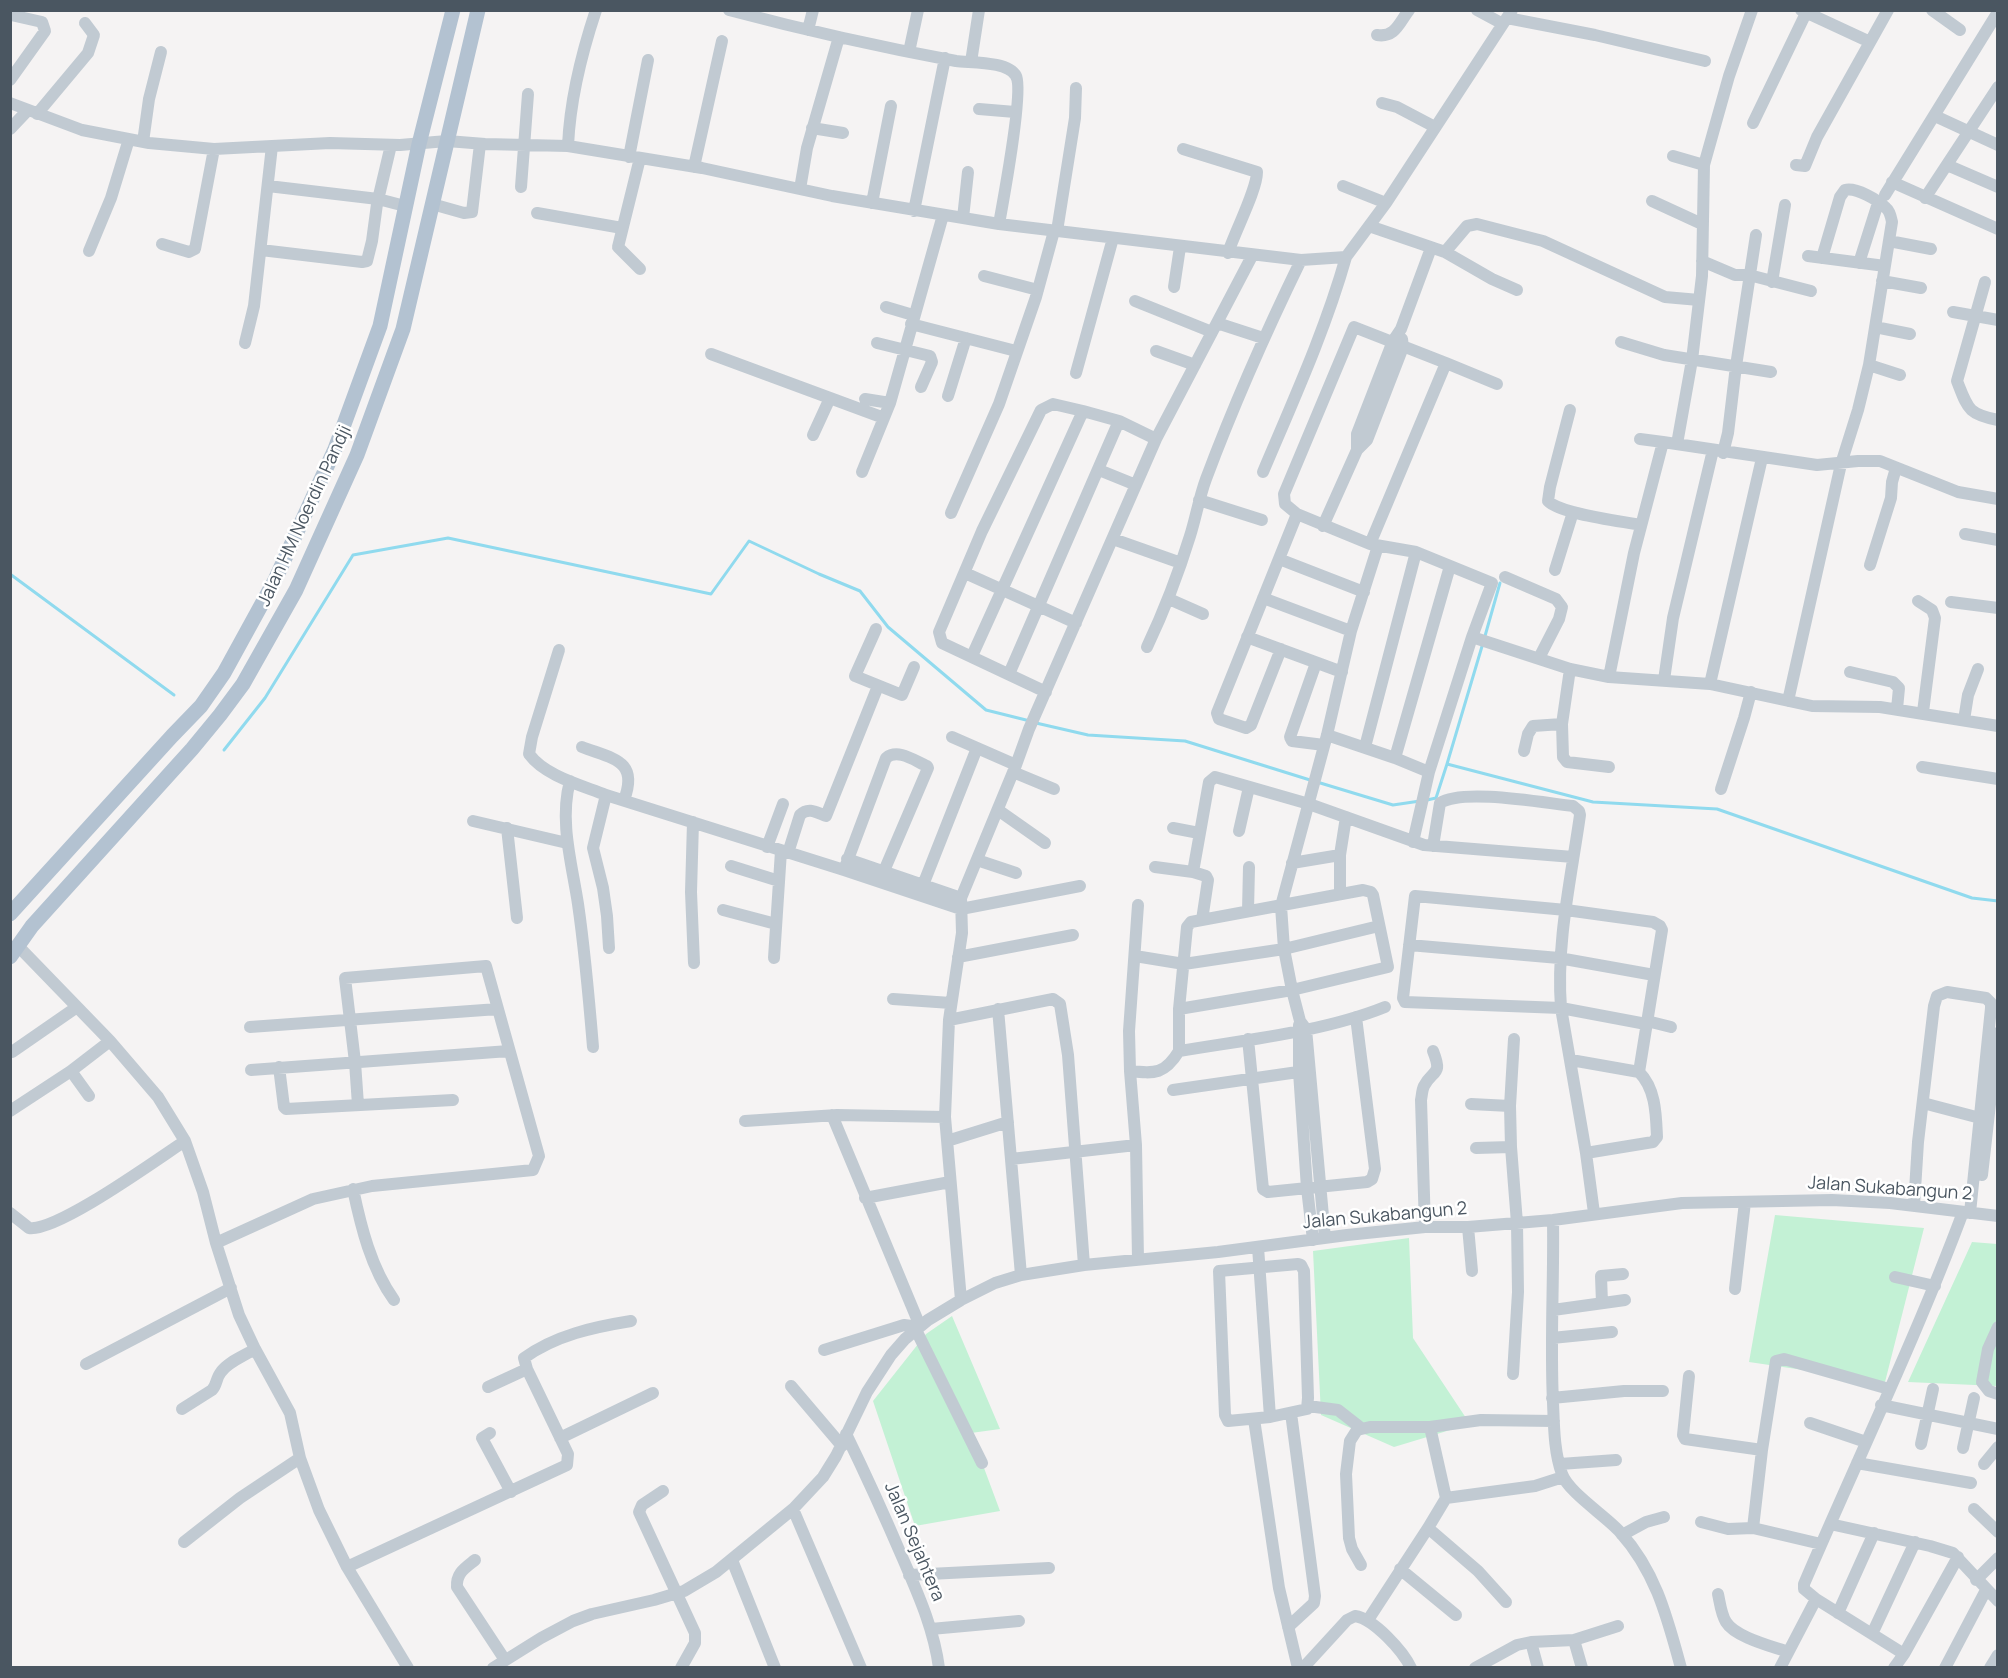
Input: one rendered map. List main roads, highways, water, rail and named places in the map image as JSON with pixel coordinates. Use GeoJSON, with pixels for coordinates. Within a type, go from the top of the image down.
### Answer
{"type":"FeatureCollection","features":[{"type":"Feature","properties":{"kind":"main road","name":"Jalan HM Noerdin Pandji"},"geometry":{"type":"LineString","coordinates":[[10,914],[201,706],[224,673],[275,580],[335,449],[380,326],[418,144],[453,10]]}},
{"type":"Feature","properties":{"kind":"main road","name":"Jalan HM Noerdin Pandji"},"geometry":{"type":"LineString","coordinates":[[14,951],[32,926],[192,749],[226,708],[253,668],[296,590],[357,455],[403,329],[478,10]]}},
{"type":"Feature","properties":{"kind":"waterway"},"geometry":{"type":"LineString","coordinates":[[224,750],[265,698],[353,555],[448,538],[711,594],[749,541],[860,591],[888,627],[986,710],[1030,721]]}},
{"type":"Feature","properties":{"kind":"waterway"},"geometry":{"type":"LineString","coordinates":[[10,574],[174,695]]}},
{"type":"Feature","properties":{"kind":"waterway"},"geometry":{"type":"LineString","coordinates":[[1485,636],[1500,583]]}},
{"type":"Feature","properties":{"kind":"waterway"},"geometry":{"type":"LineString","coordinates":[[1447,764],[1483,643]]}},
{"type":"Feature","properties":{"kind":"waterway"},"geometry":{"type":"LineString","coordinates":[[1036,723],[1088,735],[1185,741],[1310,780]]}},
{"type":"Feature","properties":{"kind":"waterway"},"geometry":{"type":"LineString","coordinates":[[1427,800],[1436,798],[1447,764],[1593,802],[1717,809],[1972,898],[1998,901]]}},
{"type":"Feature","properties":{"kind":"waterway"},"geometry":{"type":"LineString","coordinates":[[1317,782],[1393,805],[1420,801]]}}]}
